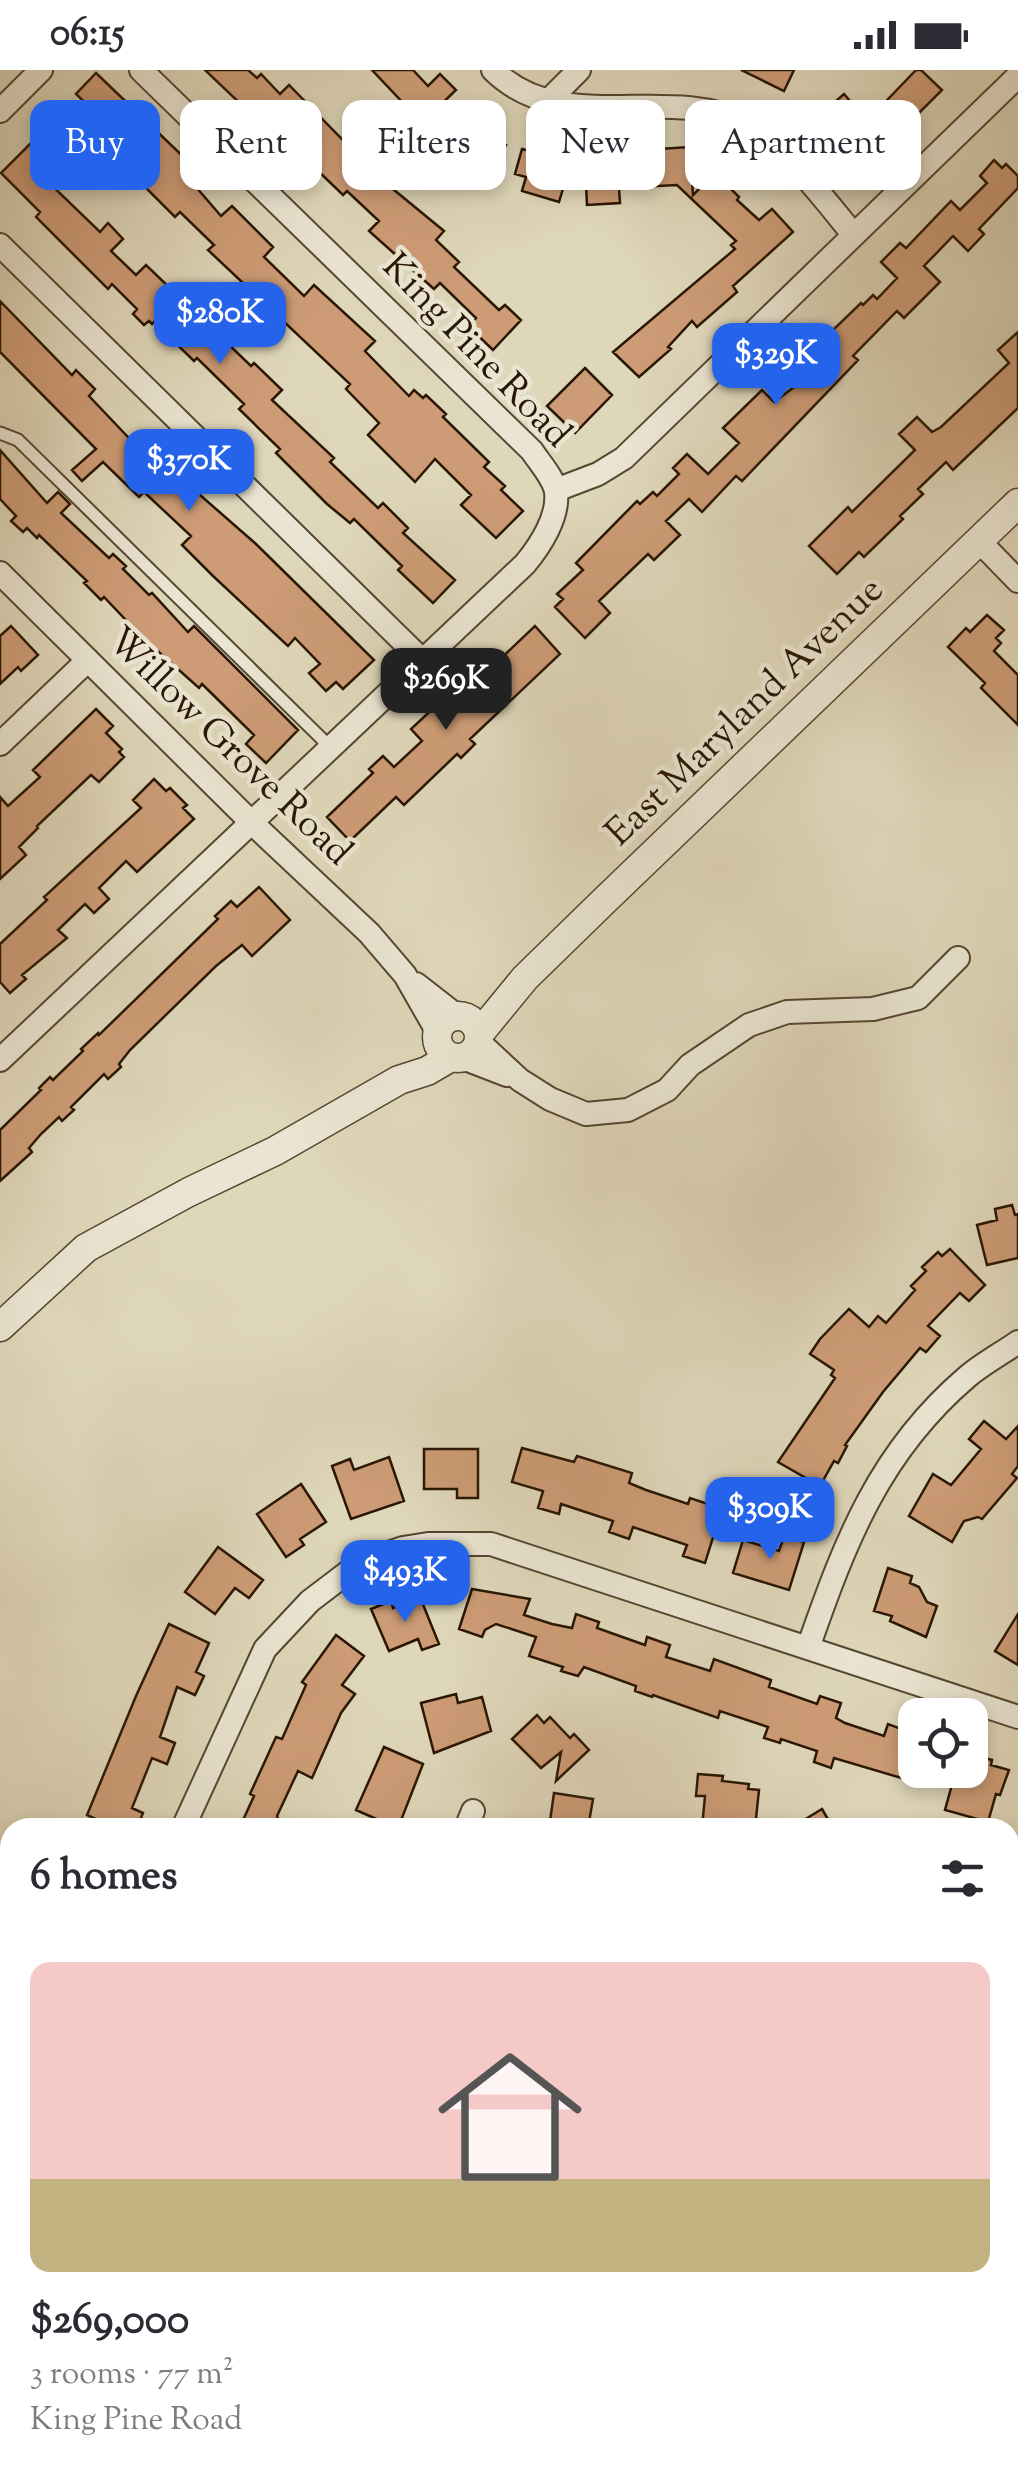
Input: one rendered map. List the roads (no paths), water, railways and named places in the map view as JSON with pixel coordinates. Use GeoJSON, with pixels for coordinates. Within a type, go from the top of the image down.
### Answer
{"type":"FeatureCollection","features":[{"type":"Feature","properties":{"kind":"street"},"geometry":{"type":"LineString","coordinates":[[0,111],[41,70]]}},
{"type":"Feature","properties":{"kind":"street","name":"King Pine Road"},"geometry":{"type":"LineString","coordinates":[[0,1060],[536,552],[554,509],[556,490],[532,451],[141,70]]}},
{"type":"Feature","properties":{"kind":"street"},"geometry":{"type":"LineString","coordinates":[[494,70],[507,84],[543,100]]}},
{"type":"Feature","properties":{"kind":"street"},"geometry":{"type":"LineString","coordinates":[[549,100],[579,70]]}},
{"type":"Feature","properties":{"kind":"street"},"geometry":{"type":"LineString","coordinates":[[556,490],[598,474],[624,458],[1018,76]]}},
{"type":"Feature","properties":{"kind":"street"},"geometry":{"type":"LineString","coordinates":[[665,107],[713,110],[747,123],[786,157],[853,234]]}},
{"type":"Feature","properties":{"kind":"street"},"geometry":{"type":"LineString","coordinates":[[0,245],[424,662]]}},
{"type":"Feature","properties":{"kind":"street","name":"East Maryland Avenue"},"geometry":{"type":"LineString","coordinates":[[0,1327],[86,1248],[189,1192],[275,1152],[399,1080],[421,1053],[458,1037],[525,978],[1018,503]]}},
{"type":"Feature","properties":{"kind":"street"},"geometry":{"type":"LineString","coordinates":[[980,542],[1018,581]]}},
{"type":"Feature","properties":{"kind":"street","name":"Willow Grove Road"},"geometry":{"type":"LineString","coordinates":[[0,573],[369,934],[458,1037]]}},
{"type":"Feature","properties":{"kind":"street"},"geometry":{"type":"LineString","coordinates":[[0,744],[88,660]]}},
{"type":"Feature","properties":{"kind":"street"},"geometry":{"type":"LineString","coordinates":[[458,1037],[550,1099],[586,1114],[628,1110],[667,1090],[690,1065],[749,1025],[787,1012],[873,1009],[918,998],[958,958]]}},
{"type":"Feature","properties":{"kind":"street"},"geometry":{"type":"LineString","coordinates":[[808,1648],[830,1585],[887,1464],[927,1414],[969,1375],[1018,1342]]}},
{"type":"Feature","properties":{"kind":"street"},"geometry":{"type":"LineString","coordinates":[[188,1818],[264,1650],[310,1601],[360,1563],[402,1548],[491,1544],[1018,1716]]}},
{"type":"Feature","properties":{"kind":"lane"},"geometry":{"type":"LineString","coordinates":[[0,433],[18,440],[329,750]]}}]}
